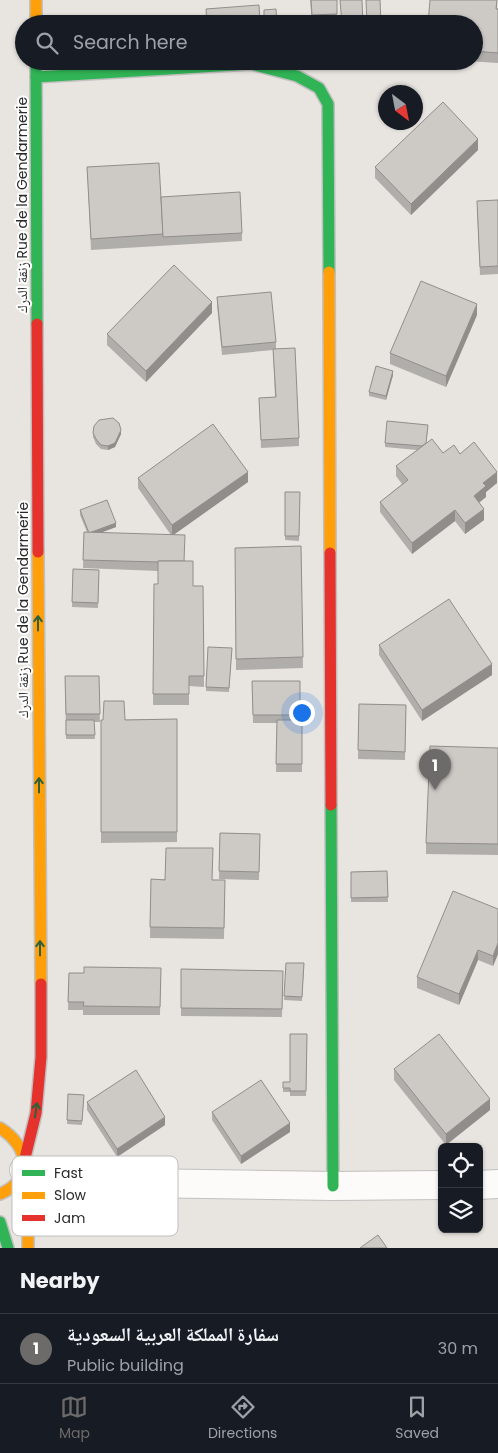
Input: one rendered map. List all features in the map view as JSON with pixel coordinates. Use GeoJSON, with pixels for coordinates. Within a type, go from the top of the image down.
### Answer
{"type":"FeatureCollection","features":[{"type":"Feature","properties":{"kind":"street"},"geometry":{"type":"LineString","coordinates":[[36,0],[36,15]]}},
{"type":"Feature","properties":{"kind":"street","name":"زنقة الدرك Rue de la Gendarmerie"},"geometry":{"type":"LineString","coordinates":[[26,1156],[36,1113],[41,1057],[36,70]]}},
{"type":"Feature","properties":{"kind":"street"},"geometry":{"type":"LineString","coordinates":[[36,77],[152,70]]}},
{"type":"Feature","properties":{"kind":"street"},"geometry":{"type":"LineString","coordinates":[[274,70],[297,76],[320,88],[328,104],[333,1186]]}},
{"type":"Feature","properties":{"kind":"street"},"geometry":{"type":"LineString","coordinates":[[0,1128],[16,1138],[20,1156]]}},
{"type":"Feature","properties":{"kind":"street"},"geometry":{"type":"LineString","coordinates":[[178,1184],[333,1186],[438,1185]]}},
{"type":"Feature","properties":{"kind":"street"},"geometry":{"type":"LineString","coordinates":[[483,1185],[498,1184]]}},
{"type":"Feature","properties":{"kind":"street"},"geometry":{"type":"LineString","coordinates":[[0,1194],[12,1188]]}},
{"type":"Feature","properties":{"kind":"street"},"geometry":{"type":"LineString","coordinates":[[0,1222],[8,1248]]}},
{"type":"Feature","properties":{"kind":"building"},"geometry":{"type":"Polygon","coordinates":[[[311,0],[337,0],[337,14],[312,15],[311,0]]]}},
{"type":"Feature","properties":{"kind":"building"},"geometry":{"type":"Polygon","coordinates":[[[340,0],[362,0],[363,15],[341,15],[340,0]]]}},
{"type":"Feature","properties":{"kind":"building"},"geometry":{"type":"Polygon","coordinates":[[[366,0],[380,0],[381,15],[367,15],[366,0]]]}},
{"type":"Feature","properties":{"kind":"building"},"geometry":{"type":"Polygon","coordinates":[[[430,0],[497,0],[498,53],[483,52],[483,15],[429,15],[430,0]]]}},
{"type":"Feature","properties":{"kind":"building"},"geometry":{"type":"Polygon","coordinates":[[[259,5],[260,15],[206,15],[206,9],[259,5]]]}},
{"type":"Feature","properties":{"kind":"building"},"geometry":{"type":"Polygon","coordinates":[[[276,9],[276,15],[264,15],[264,10],[276,9]]]}},
{"type":"Feature","properties":{"kind":"building"},"geometry":{"type":"Polygon","coordinates":[[[443,102],[478,139],[411,204],[375,167],[414,130],[423,130],[423,121],[443,102]]]}},
{"type":"Feature","properties":{"kind":"building"},"geometry":{"type":"Polygon","coordinates":[[[159,163],[163,234],[91,239],[87,167],[159,163]]]}},
{"type":"Feature","properties":{"kind":"building"},"geometry":{"type":"Polygon","coordinates":[[[240,192],[242,233],[163,237],[161,197],[240,192]]]}},
{"type":"Feature","properties":{"kind":"building"},"geometry":{"type":"Polygon","coordinates":[[[498,200],[498,266],[480,267],[477,201],[498,200]]]}},
{"type":"Feature","properties":{"kind":"building"},"geometry":{"type":"Polygon","coordinates":[[[174,265],[212,302],[146,371],[107,334],[174,265]]]}},
{"type":"Feature","properties":{"kind":"building"},"geometry":{"type":"Polygon","coordinates":[[[421,281],[477,304],[446,376],[390,353],[421,281]]]}},
{"type":"Feature","properties":{"kind":"building"},"geometry":{"type":"Polygon","coordinates":[[[271,292],[276,342],[222,347],[217,297],[271,292]]]}},
{"type":"Feature","properties":{"kind":"building"},"geometry":{"type":"Polygon","coordinates":[[[295,348],[299,438],[261,440],[259,398],[276,397],[273,349],[295,348]]]}},
{"type":"Feature","properties":{"kind":"building"},"geometry":{"type":"Polygon","coordinates":[[[376,366],[393,371],[386,396],[369,392],[376,366]]]}},
{"type":"Feature","properties":{"kind":"building"},"geometry":{"type":"Polygon","coordinates":[[[113,418],[119,423],[121,430],[115,443],[108,446],[101,445],[93,433],[94,426],[99,420],[113,418]]]}},
{"type":"Feature","properties":{"kind":"building"},"geometry":{"type":"Polygon","coordinates":[[[387,421],[428,425],[426,443],[422,446],[385,443],[387,421]]]}},
{"type":"Feature","properties":{"kind":"building"},"geometry":{"type":"Polygon","coordinates":[[[213,424],[248,472],[172,525],[138,478],[213,424]]]}},
{"type":"Feature","properties":{"kind":"building"},"geometry":{"type":"Polygon","coordinates":[[[432,439],[443,453],[454,445],[460,454],[474,442],[497,472],[483,483],[486,486],[474,496],[484,509],[465,523],[455,510],[412,543],[380,502],[408,480],[396,466],[432,439]]]}},
{"type":"Feature","properties":{"kind":"building"},"geometry":{"type":"Polygon","coordinates":[[[285,492],[300,492],[299,536],[285,536],[285,492]]]}},
{"type":"Feature","properties":{"kind":"building"},"geometry":{"type":"Polygon","coordinates":[[[107,500],[116,523],[89,533],[80,510],[107,500]]]}},
{"type":"Feature","properties":{"kind":"building"},"geometry":{"type":"Polygon","coordinates":[[[84,532],[185,535],[184,561],[83,560],[84,532]]]}},
{"type":"Feature","properties":{"kind":"building"},"geometry":{"type":"Polygon","coordinates":[[[301,546],[303,657],[236,659],[235,548],[301,546]]]}},
{"type":"Feature","properties":{"kind":"building"},"geometry":{"type":"Polygon","coordinates":[[[158,561],[193,561],[193,586],[203,586],[204,676],[189,676],[189,694],[153,694],[154,584],[158,584],[158,561]]]}},
{"type":"Feature","properties":{"kind":"building"},"geometry":{"type":"Polygon","coordinates":[[[73,569],[99,570],[98,603],[72,602],[73,569]]]}},
{"type":"Feature","properties":{"kind":"building"},"geometry":{"type":"Polygon","coordinates":[[[449,599],[492,664],[422,710],[379,645],[449,599]]]}},
{"type":"Feature","properties":{"kind":"building"},"geometry":{"type":"Polygon","coordinates":[[[208,647],[232,648],[229,688],[206,687],[208,647]]]}},
{"type":"Feature","properties":{"kind":"building"},"geometry":{"type":"Polygon","coordinates":[[[65,676],[99,676],[100,714],[66,714],[65,676]]]}},
{"type":"Feature","properties":{"kind":"building"},"geometry":{"type":"Polygon","coordinates":[[[252,681],[300,681],[300,715],[253,715],[252,681]]]}},
{"type":"Feature","properties":{"kind":"building"},"geometry":{"type":"Polygon","coordinates":[[[104,701],[124,701],[125,720],[177,719],[177,832],[101,832],[101,720],[103,720],[104,701]]]}},
{"type":"Feature","properties":{"kind":"building"},"geometry":{"type":"Polygon","coordinates":[[[359,704],[406,705],[405,752],[358,750],[359,704]]]}},
{"type":"Feature","properties":{"kind":"building"},"geometry":{"type":"Polygon","coordinates":[[[66,720],[94,720],[95,735],[66,735],[66,720]]]}},
{"type":"Feature","properties":{"kind":"building"},"geometry":{"type":"Polygon","coordinates":[[[277,720],[302,720],[302,764],[276,764],[277,720]]]}},
{"type":"Feature","properties":{"kind":"building"},"geometry":{"type":"Polygon","coordinates":[[[430,746],[498,748],[498,844],[426,843],[430,746]]]}},
{"type":"Feature","properties":{"kind":"building"},"geometry":{"type":"Polygon","coordinates":[[[220,833],[260,834],[259,872],[219,871],[220,833]]]}},
{"type":"Feature","properties":{"kind":"building"},"geometry":{"type":"Polygon","coordinates":[[[166,848],[213,848],[212,880],[225,880],[224,928],[150,927],[151,879],[165,880],[166,848]]]}},
{"type":"Feature","properties":{"kind":"building"},"geometry":{"type":"Polygon","coordinates":[[[387,871],[388,897],[351,898],[351,872],[387,871]]]}},
{"type":"Feature","properties":{"kind":"building"},"geometry":{"type":"Polygon","coordinates":[[[453,891],[498,909],[498,943],[493,956],[478,950],[459,994],[417,977],[453,891]]]}},
{"type":"Feature","properties":{"kind":"building"},"geometry":{"type":"Polygon","coordinates":[[[286,963],[304,963],[302,997],[284,996],[286,963]]]}},
{"type":"Feature","properties":{"kind":"building"},"geometry":{"type":"Polygon","coordinates":[[[84,967],[161,968],[160,1007],[83,1006],[84,1002],[68,1002],[69,973],[84,973],[84,967]]]}},
{"type":"Feature","properties":{"kind":"building"},"geometry":{"type":"Polygon","coordinates":[[[181,969],[283,971],[282,1009],[181,1008],[181,969]]]}},
{"type":"Feature","properties":{"kind":"building"},"geometry":{"type":"Polygon","coordinates":[[[290,1034],[307,1034],[306,1091],[290,1091],[290,1088],[283,1088],[283,1082],[290,1082],[290,1034]]]}},
{"type":"Feature","properties":{"kind":"building"},"geometry":{"type":"Polygon","coordinates":[[[439,1034],[490,1099],[446,1134],[394,1069],[439,1034]]]}},
{"type":"Feature","properties":{"kind":"building"},"geometry":{"type":"Polygon","coordinates":[[[136,1070],[165,1117],[117,1149],[87,1102],[136,1070]]]}},
{"type":"Feature","properties":{"kind":"building"},"geometry":{"type":"Polygon","coordinates":[[[261,1080],[290,1123],[241,1156],[212,1112],[261,1080]]]}},
{"type":"Feature","properties":{"kind":"building"},"geometry":{"type":"Polygon","coordinates":[[[68,1094],[84,1095],[82,1121],[67,1120],[68,1094]]]}},
{"type":"Feature","properties":{"kind":"building"},"geometry":{"type":"Polygon","coordinates":[[[378,1235],[387,1248],[360,1248],[378,1235]]]}},
{"type":"Feature","properties":{"kind":"traffic: fast"},"geometry":{"type":"LineString","coordinates":[[36,70],[37,324]]}},
{"type":"Feature","properties":{"kind":"traffic: fast"},"geometry":{"type":"LineString","coordinates":[[36,77],[152,70]]}},
{"type":"Feature","properties":{"kind":"traffic: fast"},"geometry":{"type":"LineString","coordinates":[[274,70],[297,76],[319,88],[328,104],[329,272]]}},
{"type":"Feature","properties":{"kind":"traffic: fast"},"geometry":{"type":"LineString","coordinates":[[331,805],[333,1186]]}},
{"type":"Feature","properties":{"kind":"traffic: fast"},"geometry":{"type":"LineString","coordinates":[[0,1222],[8,1248]]}},
{"type":"Feature","properties":{"kind":"traffic: slow"},"geometry":{"type":"LineString","coordinates":[[36,0],[36,15]]}},
{"type":"Feature","properties":{"kind":"traffic: slow"},"geometry":{"type":"LineString","coordinates":[[329,272],[330,553]]}},
{"type":"Feature","properties":{"kind":"traffic: slow"},"geometry":{"type":"LineString","coordinates":[[38,552],[41,984]]}},
{"type":"Feature","properties":{"kind":"traffic: slow"},"geometry":{"type":"LineString","coordinates":[[0,1128],[10,1135],[23,1156]]}},
{"type":"Feature","properties":{"kind":"traffic: slow"},"geometry":{"type":"LineString","coordinates":[[0,1194],[12,1187]]}},
{"type":"Feature","properties":{"kind":"traffic: slow"},"geometry":{"type":"LineString","coordinates":[[28,1236],[28,1248]]}},
{"type":"Feature","properties":{"kind":"traffic: jam"},"geometry":{"type":"LineString","coordinates":[[37,324],[38,552]]}},
{"type":"Feature","properties":{"kind":"traffic: jam"},"geometry":{"type":"LineString","coordinates":[[330,553],[331,805]]}},
{"type":"Feature","properties":{"kind":"traffic: jam"},"geometry":{"type":"LineString","coordinates":[[25,1156],[36,1113],[41,1057],[41,984]]}},
{"type":"Feature","properties":{"kind":"place","name":"سفارة المملكة العربية السعودية"},"geometry":{"type":"Point","coordinates":[435,790]}}]}
